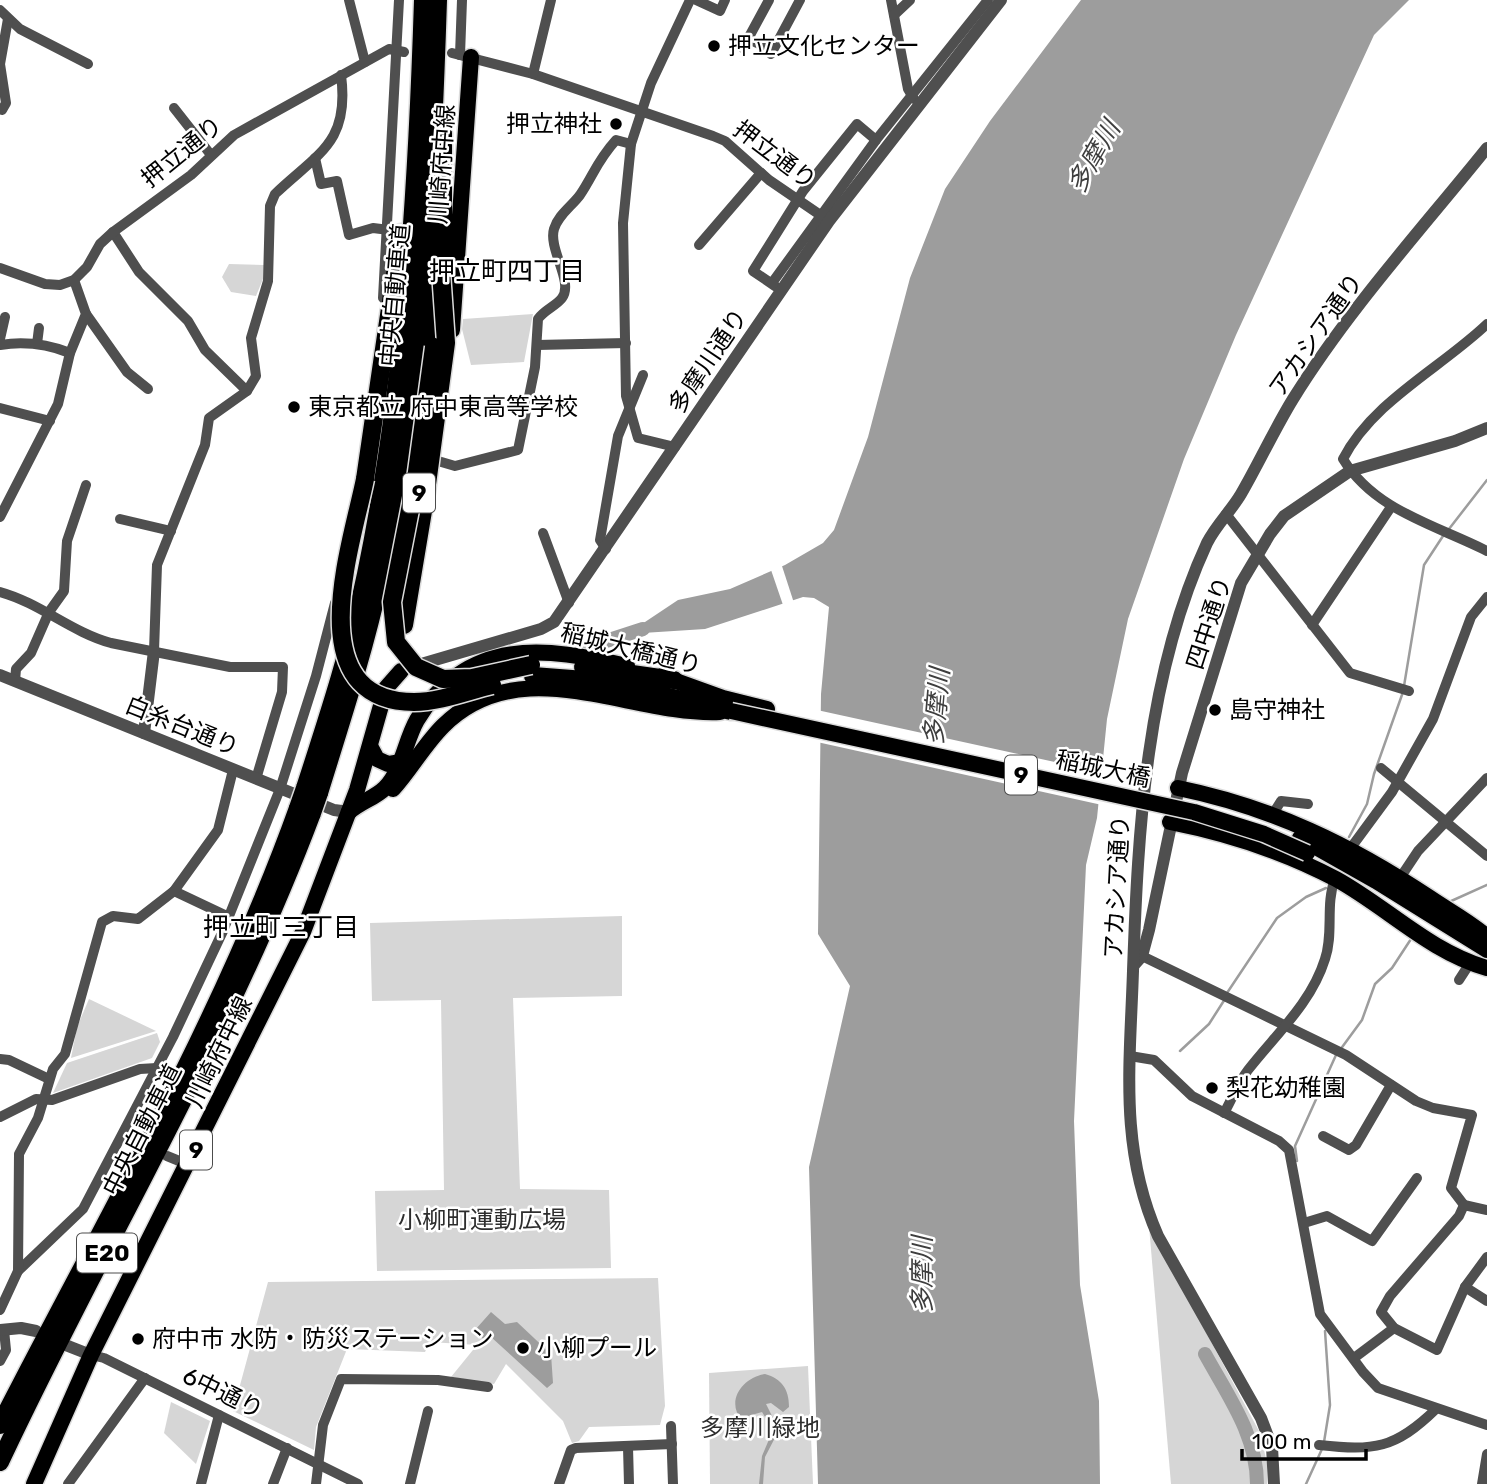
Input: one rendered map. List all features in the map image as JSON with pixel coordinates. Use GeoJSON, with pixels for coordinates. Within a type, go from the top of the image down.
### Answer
{"type":"FeatureCollection","features":[{"type":"Feature","properties":{"kind":"highway"},"geometry":{"type":"LineString","coordinates":[[416,0],[406,203],[365,479],[342,598],[340,644],[350,666],[369,687],[392,699],[415,702],[511,680],[555,676],[609,683],[733,707]]}},
{"type":"Feature","properties":{"kind":"highway","name":"中央自動車道"},"geometry":{"type":"LineString","coordinates":[[312,790],[349,648],[384,477],[411,236],[424,0]]}},
{"type":"Feature","properties":{"kind":"highway","name":"中央自動車道"},"geometry":{"type":"LineString","coordinates":[[312,790],[361,656],[380,579],[401,467],[426,239],[438,0]]}},
{"type":"Feature","properties":{"kind":"highway"},"geometry":{"type":"LineString","coordinates":[[445,0],[441,272],[416,479],[392,602],[396,642],[416,667],[443,679],[463,680],[510,668],[554,665],[674,680]]}},
{"type":"Feature","properties":{"kind":"highway"},"geometry":{"type":"LineString","coordinates":[[404,625],[425,499],[446,343],[441,272]]}},
{"type":"Feature","properties":{"kind":"highway"},"geometry":{"type":"LineString","coordinates":[[305,810],[312,790]]}},
{"type":"Feature","properties":{"kind":"highway","name":"中央自動車道"},"geometry":{"type":"LineString","coordinates":[[0,1462],[231,1006],[268,924],[305,810]]}},
{"type":"Feature","properties":{"kind":"highway","name":"中央自動車道"},"geometry":{"type":"LineString","coordinates":[[0,1425],[193,1050],[305,810]]}},
{"type":"Feature","properties":{"kind":"main road","name":"川崎府中線"},"geometry":{"type":"LineString","coordinates":[[401,671],[393,641],[396,602],[439,404],[452,316],[461,55]]}},
{"type":"Feature","properties":{"kind":"main road","name":"川崎府中線"},"geometry":{"type":"LineString","coordinates":[[34,1484],[91,1355],[189,1165],[303,932],[349,811],[386,688],[401,671],[404,625],[416,589],[438,461],[439,404]]}},
{"type":"Feature","properties":{"kind":"main road","name":"稲城大橋通り"},"geometry":{"type":"LineString","coordinates":[[349,811],[385,787],[424,709],[443,689],[471,669],[505,655],[545,650],[595,658],[674,680],[733,707]]}},
{"type":"Feature","properties":{"kind":"main road","name":"稲城大橋通り"},"geometry":{"type":"LineString","coordinates":[[349,811],[368,809],[387,797],[443,726],[476,702],[498,694],[536,687],[576,690],[685,713],[733,707]]}},
{"type":"Feature","properties":{"kind":"main road","name":"稲城大橋"},"geometry":{"type":"LineString","coordinates":[[733,707],[1194,812],[1303,845],[1340,863]]}},
{"type":"Feature","properties":{"kind":"main road"},"geometry":{"type":"LineString","coordinates":[[370,746],[377,759],[388,764],[399,762]]}},
{"type":"Feature","properties":{"kind":"main road"},"geometry":{"type":"LineString","coordinates":[[1178,788],[1216,796],[1273,814],[1340,863],[1427,940],[1481,966]]}},
{"type":"Feature","properties":{"kind":"main road"},"geometry":{"type":"LineString","coordinates":[[1170,822],[1203,829],[1256,846],[1400,878],[1487,940]]}},
{"type":"Feature","properties":{"kind":"main road","name":"9"},"geometry":{"type":"LineString","coordinates":[[1340,863],[1379,874],[1487,940]]}},
{"type":"Feature","properties":{"kind":"main road","name":"9"},"geometry":{"type":"LineString","coordinates":[[1340,863],[1487,950]]}},
{"type":"Feature","properties":{"kind":"main road","name":"9"},"geometry":{"type":"LineString","coordinates":[[1340,863],[1487,957]]}},
{"type":"Feature","properties":{"kind":"main road"},"geometry":{"type":"LineString","coordinates":[[43,1484],[50,1447]]}},
{"type":"Feature","properties":{"kind":"street"},"geometry":{"type":"LineString","coordinates":[[349,0],[365,62]]}},
{"type":"Feature","properties":{"kind":"street"},"geometry":{"type":"LineString","coordinates":[[0,1310],[18,1271],[83,1209],[157,1068],[229,917],[280,789],[316,676],[342,576],[361,474],[377,360],[389,230],[400,51],[399,0]]}},
{"type":"Feature","properties":{"kind":"street"},"geometry":{"type":"LineString","coordinates":[[461,55],[462,0]]}},
{"type":"Feature","properties":{"kind":"street"},"geometry":{"type":"LineString","coordinates":[[533,74],[551,0]]}},
{"type":"Feature","properties":{"kind":"street"},"geometry":{"type":"LineString","coordinates":[[675,447],[636,436],[628,407],[623,223],[631,144],[640,112],[690,0]]}},
{"type":"Feature","properties":{"kind":"street"},"geometry":{"type":"LineString","coordinates":[[696,0],[720,11],[725,0]]}},
{"type":"Feature","properties":{"kind":"street"},"geometry":{"type":"LineString","coordinates":[[769,0],[745,43],[772,52],[800,0]]}},
{"type":"Feature","properties":{"kind":"street"},"geometry":{"type":"LineString","coordinates":[[891,0],[915,101]]}},
{"type":"Feature","properties":{"kind":"street"},"geometry":{"type":"LineString","coordinates":[[894,15],[910,0]]}},
{"type":"Feature","properties":{"kind":"street"},"geometry":{"type":"LineString","coordinates":[[824,218],[876,140],[915,101],[988,0]]}},
{"type":"Feature","properties":{"kind":"street","name":"多摩川通り"},"geometry":{"type":"LineString","coordinates":[[401,671],[546,627],[569,603],[675,447],[776,287],[824,218],[915,101],[1001,0]]}},
{"type":"Feature","properties":{"kind":"street"},"geometry":{"type":"LineString","coordinates":[[0,10],[20,29],[88,64]]}},
{"type":"Feature","properties":{"kind":"street"},"geometry":{"type":"LineString","coordinates":[[2,110],[6,103],[0,64],[8,19]]}},
{"type":"Feature","properties":{"kind":"street","name":"押立通り"},"geometry":{"type":"LineString","coordinates":[[74,280],[87,267],[100,244],[113,232],[191,175],[234,135],[389,49],[400,51]]}},
{"type":"Feature","properties":{"kind":"street","name":"押立通り"},"geometry":{"type":"LineString","coordinates":[[461,55],[533,74],[725,141],[761,173],[824,218]]}},
{"type":"Feature","properties":{"kind":"street"},"geometry":{"type":"LineString","coordinates":[[144,733],[154,651],[157,565],[205,445],[209,418],[247,391],[256,376],[251,338],[268,281],[270,206],[275,194],[315,158],[338,131],[343,110],[341,75]]}},
{"type":"Feature","properties":{"kind":"street"},"geometry":{"type":"LineString","coordinates":[[174,108],[211,155]]}},
{"type":"Feature","properties":{"kind":"street"},"geometry":{"type":"LineString","coordinates":[[776,287],[753,271],[798,199],[857,124],[876,140]]}},
{"type":"Feature","properties":{"kind":"street"},"geometry":{"type":"LineString","coordinates":[[438,461],[455,466],[518,450],[529,404],[538,319],[562,298],[565,291],[563,271],[553,247],[554,230],[580,195],[598,159],[615,140],[631,144]]}},
{"type":"Feature","properties":{"kind":"street","name":"アカシア通り"},"geometry":{"type":"LineString","coordinates":[[1274,1484],[1272,1447],[1261,1418],[1147,1211],[1133,1162],[1130,1133],[1130,1056],[1138,961],[1139,834],[1155,726],[1183,608],[1206,545],[1239,497],[1293,399],[1330,346],[1487,148]]}},
{"type":"Feature","properties":{"kind":"street"},"geometry":{"type":"LineString","coordinates":[[315,158],[321,184],[337,181],[349,235],[373,228],[389,230]]}},
{"type":"Feature","properties":{"kind":"street"},"geometry":{"type":"LineString","coordinates":[[699,245],[761,173]]}},
{"type":"Feature","properties":{"kind":"street"},"geometry":{"type":"LineString","coordinates":[[113,232],[139,272],[188,321],[205,350],[247,391]]}},
{"type":"Feature","properties":{"kind":"street"},"geometry":{"type":"LineString","coordinates":[[0,268],[45,284],[60,285],[74,280],[86,314],[127,372],[148,389]]}},
{"type":"Feature","properties":{"kind":"street"},"geometry":{"type":"LineString","coordinates":[[0,517],[58,404],[70,353],[86,314]]}},
{"type":"Feature","properties":{"kind":"street"},"geometry":{"type":"LineString","coordinates":[[0,339],[5,317]]}},
{"type":"Feature","properties":{"kind":"street"},"geometry":{"type":"LineString","coordinates":[[1487,324],[1376,417],[1343,459],[1350,471],[1369,490],[1391,506],[1487,551]]}},
{"type":"Feature","properties":{"kind":"street"},"geometry":{"type":"LineString","coordinates":[[37,344],[39,328]]}},
{"type":"Feature","properties":{"kind":"street"},"geometry":{"type":"LineString","coordinates":[[0,345],[18,342],[37,344],[70,353]]}},
{"type":"Feature","properties":{"kind":"street"},"geometry":{"type":"LineString","coordinates":[[537,345],[626,343]]}},
{"type":"Feature","properties":{"kind":"street"},"geometry":{"type":"LineString","coordinates":[[606,550],[600,540],[618,436],[643,375]]}},
{"type":"Feature","properties":{"kind":"street"},"geometry":{"type":"LineString","coordinates":[[0,408],[50,421]]}},
{"type":"Feature","properties":{"kind":"street","name":"四中通り"},"geometry":{"type":"LineString","coordinates":[[1138,961],[1178,788],[1241,583],[1258,555],[1284,516],[1350,471],[1455,441],[1487,428]]}},
{"type":"Feature","properties":{"kind":"street"},"geometry":{"type":"LineString","coordinates":[[15,681],[16,669],[31,653],[49,611],[64,591],[67,541],[86,485]]}},
{"type":"Feature","properties":{"kind":"street"},"geometry":{"type":"LineString","coordinates":[[1312,625],[1391,506]]}},
{"type":"Feature","properties":{"kind":"street"},"geometry":{"type":"LineString","coordinates":[[1226,514],[1350,673],[1404,689]]}},
{"type":"Feature","properties":{"kind":"street"},"geometry":{"type":"LineString","coordinates":[[120,519],[171,531]]}},
{"type":"Feature","properties":{"kind":"street"},"geometry":{"type":"LineString","coordinates":[[543,533],[569,603]]}},
{"type":"Feature","properties":{"kind":"street"},"geometry":{"type":"LineString","coordinates":[[0,592],[49,611],[94,639],[230,667],[283,667],[282,692],[256,779]]}},
{"type":"Feature","properties":{"kind":"street"},"geometry":{"type":"LineString","coordinates":[[1224,1113],[1245,1073],[1285,1028],[1302,1004],[1326,957],[1328,896],[1340,863],[1398,780],[1433,719],[1471,617],[1487,597]]}},
{"type":"Feature","properties":{"kind":"street","name":"白糸台通り"},"geometry":{"type":"LineString","coordinates":[[0,675],[280,789],[334,810],[349,811]]}},
{"type":"Feature","properties":{"kind":"street"},"geometry":{"type":"LineString","coordinates":[[1381,768],[1487,856]]}},
{"type":"Feature","properties":{"kind":"street"},"geometry":{"type":"LineString","coordinates":[[18,1271],[19,1154],[44,1099],[49,1079],[65,1054],[102,922],[113,916],[138,919],[174,891],[218,830],[233,770]]}},
{"type":"Feature","properties":{"kind":"street"},"geometry":{"type":"LineString","coordinates":[[1400,878],[1418,851],[1487,778]]}},
{"type":"Feature","properties":{"kind":"street"},"geometry":{"type":"LineString","coordinates":[[1203,829],[1202,818],[1207,802],[1216,796]]}},
{"type":"Feature","properties":{"kind":"street"},"geometry":{"type":"LineString","coordinates":[[1273,814],[1281,801],[1308,804]]}},
{"type":"Feature","properties":{"kind":"street"},"geometry":{"type":"LineString","coordinates":[[174,891],[229,917]]}},
{"type":"Feature","properties":{"kind":"street"},"geometry":{"type":"LineString","coordinates":[[1138,961],[1346,1055],[1391,1085],[1433,1108],[1472,1115],[1451,1188],[1464,1205],[1487,1210]]}},
{"type":"Feature","properties":{"kind":"street"},"geometry":{"type":"LineString","coordinates":[[1459,980],[1481,966]]}},
{"type":"Feature","properties":{"kind":"street"},"geometry":{"type":"LineString","coordinates":[[1130,1056],[1154,1060],[1192,1096],[1279,1141],[1289,1150],[1320,1314],[1378,1388],[1487,1425]]}},
{"type":"Feature","properties":{"kind":"street"},"geometry":{"type":"LineString","coordinates":[[0,1059],[9,1060],[49,1079]]}},
{"type":"Feature","properties":{"kind":"street"},"geometry":{"type":"LineString","coordinates":[[0,1117],[36,1099],[52,1100],[140,1069],[157,1068]]}},
{"type":"Feature","properties":{"kind":"street"},"geometry":{"type":"LineString","coordinates":[[1323,1136],[1349,1150],[1356,1145],[1391,1085]]}},
{"type":"Feature","properties":{"kind":"street"},"geometry":{"type":"LineString","coordinates":[[121,1138],[136,1144]]}},
{"type":"Feature","properties":{"kind":"street"},"geometry":{"type":"LineString","coordinates":[[167,1156],[189,1165]]}},
{"type":"Feature","properties":{"kind":"street"},"geometry":{"type":"LineString","coordinates":[[1304,1223],[1327,1216],[1372,1241],[1417,1178]]}},
{"type":"Feature","properties":{"kind":"street"},"geometry":{"type":"LineString","coordinates":[[1464,1205],[1458,1216],[1390,1296],[1381,1312],[1394,1328],[1437,1350],[1465,1287],[1487,1257]]}},
{"type":"Feature","properties":{"kind":"street"},"geometry":{"type":"LineString","coordinates":[[1465,1287],[1487,1301]]}},
{"type":"Feature","properties":{"kind":"street"},"geometry":{"type":"LineString","coordinates":[[0,1361],[6,1350],[2,1330],[21,1328],[36,1331]]}},
{"type":"Feature","properties":{"kind":"street"},"geometry":{"type":"LineString","coordinates":[[1354,1358],[1394,1328]]}},
{"type":"Feature","properties":{"kind":"street","name":"6中通り"},"geometry":{"type":"LineString","coordinates":[[68,1346],[145,1378],[358,1484]]}},
{"type":"Feature","properties":{"kind":"street"},"geometry":{"type":"LineString","coordinates":[[68,1484],[145,1378]]}},
{"type":"Feature","properties":{"kind":"street"},"geometry":{"type":"LineString","coordinates":[[316,1484],[323,1425],[341,1379],[438,1380],[488,1387]]}},
{"type":"Feature","properties":{"kind":"street"},"geometry":{"type":"LineString","coordinates":[[1323,1445],[1359,1448],[1387,1445],[1404,1437],[1436,1409]]}},
{"type":"Feature","properties":{"kind":"street"},"geometry":{"type":"LineString","coordinates":[[410,1484],[428,1411]]}},
{"type":"Feature","properties":{"kind":"street"},"geometry":{"type":"LineString","coordinates":[[201,1484],[219,1415]]}},
{"type":"Feature","properties":{"kind":"street"},"geometry":{"type":"LineString","coordinates":[[671,1426],[673,1484]]}},
{"type":"Feature","properties":{"kind":"street"},"geometry":{"type":"LineString","coordinates":[[559,1484],[571,1450],[672,1444]]}},
{"type":"Feature","properties":{"kind":"street"},"geometry":{"type":"LineString","coordinates":[[628,1447],[629,1484]]}},
{"type":"Feature","properties":{"kind":"street"},"geometry":{"type":"LineString","coordinates":[[273,1484],[287,1448]]}},
{"type":"Feature","properties":{"kind":"street"},"geometry":{"type":"LineString","coordinates":[[1482,1484],[1487,1454]]}},
{"type":"Feature","properties":{"kind":"green space"},"geometry":{"type":"Polygon","coordinates":[[[229,264],[264,265],[263,279],[256,296],[231,292],[222,277],[229,264]]]}},
{"type":"Feature","properties":{"kind":"green space"},"geometry":{"type":"Polygon","coordinates":[[[533,314],[524,362],[471,365],[462,329],[463,319],[533,314]]]}},
{"type":"Feature","properties":{"kind":"green space","name":"小柳町運動広場"},"geometry":{"type":"Polygon","coordinates":[[[622,916],[622,996],[513,998],[520,1189],[609,1190],[611,1268],[377,1271],[375,1191],[444,1190],[441,1000],[372,1001],[370,923],[622,916]]]}},
{"type":"Feature","properties":{"kind":"green space"},"geometry":{"type":"Polygon","coordinates":[[[89,999],[156,1031],[71,1058],[77,1027],[89,999]]]}},
{"type":"Feature","properties":{"kind":"green space"},"geometry":{"type":"Polygon","coordinates":[[[157,1033],[160,1042],[152,1058],[53,1093],[67,1063],[157,1033]]]}},
{"type":"Feature","properties":{"kind":"green space"},"geometry":{"type":"Polygon","coordinates":[[[1149,1226],[1259,1431],[1267,1462],[1267,1484],[1171,1484],[1149,1226]]]}},
{"type":"Feature","properties":{"kind":"green space"},"geometry":{"type":"Polygon","coordinates":[[[658,1278],[665,1406],[660,1425],[589,1427],[579,1441],[572,1443],[563,1421],[506,1364],[494,1384],[451,1377],[477,1345],[430,1342],[425,1352],[347,1349],[316,1427],[314,1450],[233,1411],[268,1282],[658,1278]]]}},
{"type":"Feature","properties":{"kind":"green space","name":"多摩川緑地"},"geometry":{"type":"Polygon","coordinates":[[[808,1366],[813,1484],[710,1484],[709,1373],[808,1366]]]}},
{"type":"Feature","properties":{"kind":"green space"},"geometry":{"type":"Polygon","coordinates":[[[171,1402],[210,1421],[196,1464],[164,1433],[171,1402]]]}},
{"type":"Feature","properties":{"kind":"water","name":"多摩川"},"geometry":{"type":"Polygon","coordinates":[[[1081,0],[1409,0],[1374,35],[1236,335],[1184,459],[1128,619],[1107,719],[1097,818],[1086,865],[1074,1121],[1080,1285],[1099,1401],[1100,1484],[818,1484],[809,1167],[850,986],[818,934],[821,694],[829,607],[814,598],[803,597],[705,629],[627,634],[678,600],[730,589],[785,565],[823,543],[834,530],[868,437],[910,278],[945,189],[990,121],[1081,0]]]}},
{"type":"Feature","properties":{"kind":"water","name":"小柳プール"},"geometry":{"type":"Polygon","coordinates":[[[491,1312],[505,1324],[517,1322],[551,1354],[553,1383],[547,1388],[491,1337],[486,1342],[475,1330],[491,1312]]]}},
{"type":"Feature","properties":{"kind":"water"},"geometry":{"type":"Polygon","coordinates":[[[765,1374],[783,1386],[788,1395],[789,1407],[783,1412],[771,1403],[766,1404],[779,1430],[765,1457],[763,1484],[759,1484],[762,1456],[773,1430],[762,1412],[748,1416],[747,1421],[742,1420],[735,1405],[744,1385],[765,1374]]]}},
{"type":"Feature","properties":{"kind":"pier"},"geometry":{"type":"Polygon","coordinates":[[[781,563],[794,603],[783,605],[770,567],[781,563]]]}},
{"type":"Feature","properties":{"kind":"pier"},"geometry":{"type":"Polygon","coordinates":[[[817,710],[1105,773],[1102,805],[817,742],[817,710]]]}},
{"type":"Feature","properties":{"kind":"waterway"},"geometry":{"type":"LineString","coordinates":[[1449,529],[1487,480]]}},
{"type":"Feature","properties":{"kind":"waterway"},"geometry":{"type":"LineString","coordinates":[[1404,686],[1424,565],[1443,536]]}},
{"type":"Feature","properties":{"kind":"waterway"},"geometry":{"type":"LineString","coordinates":[[566,654],[643,629]]}},
{"type":"Feature","properties":{"kind":"waterway"},"geometry":{"type":"LineString","coordinates":[[1349,837],[1367,804],[1374,774],[1403,692]]}},
{"type":"Feature","properties":{"kind":"waterway"},"geometry":{"type":"LineString","coordinates":[[1449,902],[1487,885]]}},
{"type":"Feature","properties":{"kind":"waterway"},"geometry":{"type":"LineString","coordinates":[[1227,993],[1277,918],[1306,897],[1326,888]]}},
{"type":"Feature","properties":{"kind":"waterway"},"geometry":{"type":"LineString","coordinates":[[1340,1050],[1362,1020],[1375,984],[1392,968],[1411,939]]}},
{"type":"Feature","properties":{"kind":"waterway"},"geometry":{"type":"LineString","coordinates":[[1180,1051],[1209,1024],[1225,999]]}},
{"type":"Feature","properties":{"kind":"waterway"},"geometry":{"type":"LineString","coordinates":[[1297,1161],[1295,1146],[1336,1055]]}},
{"type":"Feature","properties":{"kind":"waterway"},"geometry":{"type":"LineString","coordinates":[[1324,1442],[1330,1405],[1325,1331]]}},
{"type":"Feature","properties":{"kind":"waterway"},"geometry":{"type":"LineString","coordinates":[[1205,1354],[1247,1432],[1256,1466],[1257,1484]]}},
{"type":"Feature","properties":{"kind":"waterway"},"geometry":{"type":"LineString","coordinates":[[1306,1484],[1322,1449]]}},
{"type":"Feature","properties":{"kind":"place","name":"押立文化センター"},"geometry":{"type":"Point","coordinates":[714,46]}},
{"type":"Feature","properties":{"kind":"place","name":"押立神社"},"geometry":{"type":"Point","coordinates":[616,124]}},
{"type":"Feature","properties":{"kind":"place","name":"東京都立 府中東高等学校"},"geometry":{"type":"Point","coordinates":[294,407]}},
{"type":"Feature","properties":{"kind":"place","name":"島守神社"},"geometry":{"type":"Point","coordinates":[1215,710]}},
{"type":"Feature","properties":{"kind":"place","name":"梨花幼稚園"},"geometry":{"type":"Point","coordinates":[1212,1088]}},
{"type":"Feature","properties":{"kind":"place","name":"府中市 水防・防災ステーション"},"geometry":{"type":"Point","coordinates":[138,1339]}},
{"type":"Feature","properties":{"kind":"place","name":"小柳プール"},"geometry":{"type":"Point","coordinates":[523,1348]}},
{"type":"Feature","properties":{"kind":"district","name":"押立町四丁目"},"geometry":{"type":"Point","coordinates":[507,271]}},
{"type":"Feature","properties":{"kind":"district","name":"押立町三丁目"},"geometry":{"type":"Point","coordinates":[281,927]}}]}
